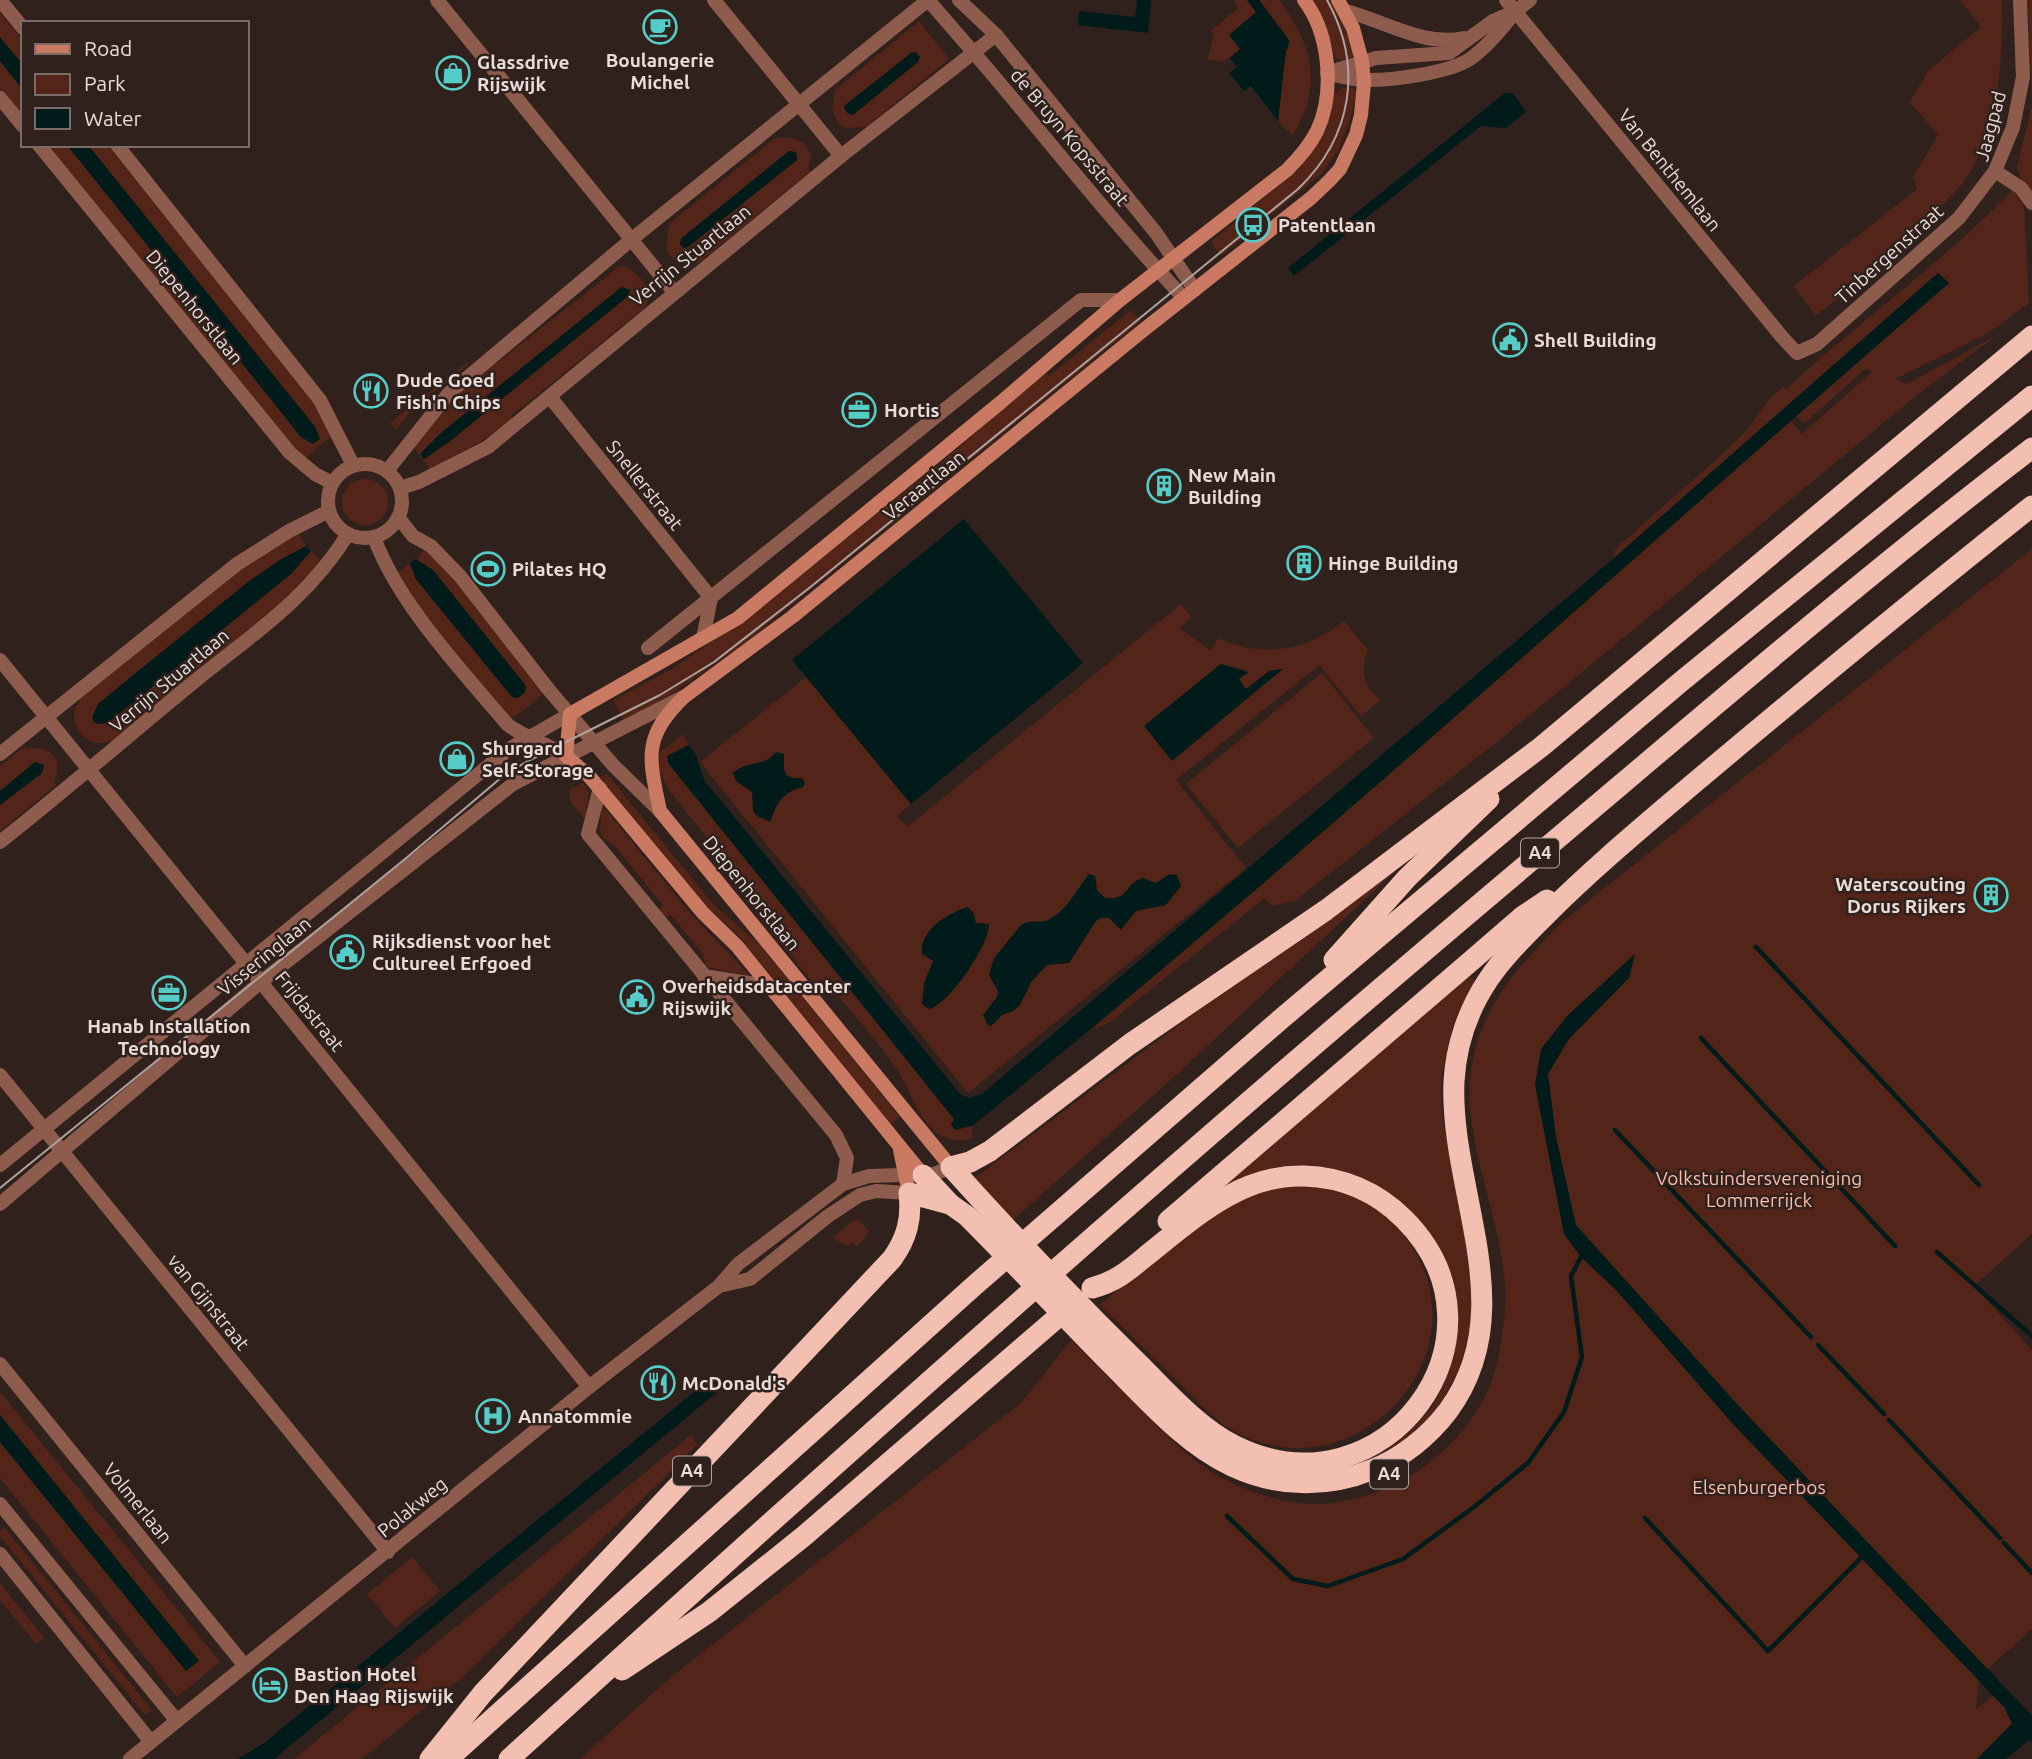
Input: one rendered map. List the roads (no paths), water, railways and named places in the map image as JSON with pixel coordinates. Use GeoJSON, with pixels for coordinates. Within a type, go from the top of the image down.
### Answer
{"type":"FeatureCollection","features":[{"type":"Feature","properties":{"kind":"highway","name":"A4"},"geometry":{"type":"LineString","coordinates":[[1103,1282],[1234,1192],[1266,1180],[1284,1177],[1324,1178],[1354,1186],[1381,1199],[1396,1210],[1422,1239],[1442,1284],[1446,1303],[1446,1338],[1438,1370],[1423,1399],[1403,1423],[1379,1442],[1328,1462],[1291,1463],[1261,1457],[1222,1438],[1180,1404],[1106,1332],[951,1167],[970,1162],[990,1151],[1130,1044],[1326,909],[1541,747],[2032,336]]}},
{"type":"Feature","properties":{"kind":"highway","name":"A4"},"geometry":{"type":"LineString","coordinates":[[448,1759],[975,1285],[1281,1019],[1683,680],[2032,396]]}},
{"type":"Feature","properties":{"kind":"highway","name":"A4"},"geometry":{"type":"LineString","coordinates":[[509,1759],[1001,1317],[1378,990],[1687,728],[2032,448]]}},
{"type":"Feature","properties":{"kind":"highway","name":"A4"},"geometry":{"type":"LineString","coordinates":[[565,1707],[709,1612],[804,1536],[1103,1282],[1513,925],[1592,869],[1852,650],[2032,506]]}},
{"type":"Feature","properties":{"kind":"highway","name":"A4"},"geometry":{"type":"LineString","coordinates":[[1281,1019],[1407,878],[1541,747]]}},
{"type":"Feature","properties":{"kind":"highway","name":"A4"},"geometry":{"type":"LineString","coordinates":[[430,1759],[483,1693],[892,1259],[904,1241],[908,1229],[913,1181],[970,1219],[1128,1380],[1196,1444],[1216,1457],[1247,1472],[1277,1480],[1305,1483],[1352,1477],[1378,1468],[1422,1440],[1458,1397],[1475,1356],[1482,1313],[1480,1268],[1455,1126],[1454,1078],[1466,1023],[1488,979],[1509,953],[1592,869]]}},
{"type":"Feature","properties":{"kind":"main road","name":"Veraartlaan"},"geometry":{"type":"LineString","coordinates":[[570,714],[738,618],[1000,403],[1120,300],[1287,170],[1307,150],[1318,130],[1325,106],[1325,52],[1312,10],[1304,0]]}},
{"type":"Feature","properties":{"kind":"main road","name":"Veraartlaan"},"geometry":{"type":"LineString","coordinates":[[660,811],[650,762],[652,747],[660,723],[684,697],[792,617],[1311,198],[1340,169],[1356,135],[1361,115],[1363,80],[1362,61],[1353,28],[1342,5]]}},
{"type":"Feature","properties":{"kind":"main road"},"geometry":{"type":"LineString","coordinates":[[570,714],[566,756],[600,788],[702,913],[737,946],[899,1146],[913,1181]]}},
{"type":"Feature","properties":{"kind":"main road","name":"Diepenhorstlaan"},"geometry":{"type":"LineString","coordinates":[[660,811],[951,1167]]}},
{"type":"Feature","properties":{"kind":"street"},"geometry":{"type":"LineString","coordinates":[[0,0],[21,26]]}},
{"type":"Feature","properties":{"kind":"street"},"geometry":{"type":"LineString","coordinates":[[437,0],[674,292]]}},
{"type":"Feature","properties":{"kind":"street"},"geometry":{"type":"LineString","coordinates":[[714,0],[841,156]]}},
{"type":"Feature","properties":{"kind":"street"},"geometry":{"type":"LineString","coordinates":[[387,471],[449,394],[632,239],[928,0]]}},
{"type":"Feature","properties":{"kind":"street","name":"de Bruyn Kopsstraat"},"geometry":{"type":"LineString","coordinates":[[928,0],[1063,157],[1126,236],[1158,270],[1190,294]]}},
{"type":"Feature","properties":{"kind":"street","name":"de Bruyn Kopsstraat"},"geometry":{"type":"LineString","coordinates":[[959,0],[996,35],[1152,229],[1173,258],[1190,294]]}},
{"type":"Feature","properties":{"kind":"street"},"geometry":{"type":"LineString","coordinates":[[1327,73],[1362,61],[1449,53],[1511,5],[1530,0]]}},
{"type":"Feature","properties":{"kind":"street","name":"Jaagpad"},"geometry":{"type":"LineString","coordinates":[[2020,0],[2023,77],[2014,127],[1995,172],[2021,188],[2032,203]]}},
{"type":"Feature","properties":{"kind":"street"},"geometry":{"type":"LineString","coordinates":[[1342,5],[1426,38],[1449,42],[1469,37]]}},
{"type":"Feature","properties":{"kind":"street"},"geometry":{"type":"LineString","coordinates":[[1327,73],[1363,80],[1447,70],[1469,59],[1502,30],[1511,5]]}},
{"type":"Feature","properties":{"kind":"street","name":"Van Benthemlaan"},"geometry":{"type":"LineString","coordinates":[[1511,5],[1762,314],[1797,353]]}},
{"type":"Feature","properties":{"kind":"street","name":"Verrijn Stuartlaan"},"geometry":{"type":"LineString","coordinates":[[400,488],[419,482],[488,446],[841,156],[996,35]]}},
{"type":"Feature","properties":{"kind":"street"},"geometry":{"type":"LineString","coordinates":[[0,98],[21,124]]}},
{"type":"Feature","properties":{"kind":"street","name":"Diepenhorstlaan"},"geometry":{"type":"LineString","coordinates":[[41,147],[290,453],[315,474],[332,483]]}},
{"type":"Feature","properties":{"kind":"street","name":"Diepenhorstlaan"},"geometry":{"type":"LineString","coordinates":[[119,147],[320,400],[353,465]]}},
{"type":"Feature","properties":{"kind":"street","name":"Tinbergenstraat"},"geometry":{"type":"LineString","coordinates":[[1797,353],[1817,344],[1959,218],[1995,172]]}},
{"type":"Feature","properties":{"kind":"street"},"geometry":{"type":"LineString","coordinates":[[648,648],[1081,300],[1120,300]]}},
{"type":"Feature","properties":{"kind":"street","name":"Snellerstraat"},"geometry":{"type":"LineString","coordinates":[[550,397],[711,598]]}},
{"type":"Feature","properties":{"kind":"street"},"geometry":{"type":"LineString","coordinates":[[371,464],[387,471],[400,488],[402,500],[398,517],[386,531],[374,537],[361,538],[348,534],[338,527],[329,511],[328,494],[332,483],[338,474],[353,465],[371,464]]}},
{"type":"Feature","properties":{"kind":"street"},"geometry":{"type":"LineString","coordinates":[[0,754],[237,564],[289,531],[329,511]]}},
{"type":"Feature","properties":{"kind":"street","name":"Diepenhorstlaan"},"geometry":{"type":"LineString","coordinates":[[398,517],[413,536],[431,546],[460,576],[613,765],[660,811]]}},
{"type":"Feature","properties":{"kind":"street","name":"Verrijn Stuartlaan"},"geometry":{"type":"LineString","coordinates":[[0,842],[195,681],[286,610],[322,571],[348,534]]}},
{"type":"Feature","properties":{"kind":"street"},"geometry":{"type":"LineString","coordinates":[[374,537],[387,566],[438,640],[507,724],[566,756]]}},
{"type":"Feature","properties":{"kind":"street"},"geometry":{"type":"LineString","coordinates":[[703,638],[711,598]]}},
{"type":"Feature","properties":{"kind":"street","name":"Frijdastraat"},"geometry":{"type":"LineString","coordinates":[[0,660],[589,1387]]}},
{"type":"Feature","properties":{"kind":"street","name":"Veraartlaan"},"geometry":{"type":"LineString","coordinates":[[566,756],[684,697]]}},
{"type":"Feature","properties":{"kind":"street","name":"Veraartlaan"},"geometry":{"type":"LineString","coordinates":[[531,736],[570,714]]}},
{"type":"Feature","properties":{"kind":"street","name":"Visseringlaan"},"geometry":{"type":"LineString","coordinates":[[0,1165],[509,749],[531,736]]}},
{"type":"Feature","properties":{"kind":"street","name":"Visseringlaan"},"geometry":{"type":"LineString","coordinates":[[0,1204],[262,981],[513,784],[566,756]]}},
{"type":"Feature","properties":{"kind":"street"},"geometry":{"type":"LineString","coordinates":[[600,788],[588,834],[836,1135],[847,1158],[843,1184]]}},
{"type":"Feature","properties":{"kind":"street"},"geometry":{"type":"LineString","coordinates":[[704,976],[769,986]]}},
{"type":"Feature","properties":{"kind":"street","name":"van Gijnstraat"},"geometry":{"type":"LineString","coordinates":[[0,1075],[388,1552]]}},
{"type":"Feature","properties":{"kind":"street","name":"Polakweg"},"geometry":{"type":"LineString","coordinates":[[719,1286],[750,1279],[828,1216],[860,1195],[913,1181],[951,1167]]}},
{"type":"Feature","properties":{"kind":"street","name":"Polakweg"},"geometry":{"type":"LineString","coordinates":[[130,1759],[589,1387],[719,1286],[738,1264],[843,1184],[869,1175],[913,1181]]}},
{"type":"Feature","properties":{"kind":"street","name":"Volmerlaan"},"geometry":{"type":"LineString","coordinates":[[0,1364],[245,1667]]}},
{"type":"Feature","properties":{"kind":"street"},"geometry":{"type":"LineString","coordinates":[[0,1504],[177,1721]]}},
{"type":"Feature","properties":{"kind":"street"},"geometry":{"type":"LineString","coordinates":[[0,1555],[151,1742]]}},
{"type":"Feature","properties":{"kind":"water"},"geometry":{"type":"Polygon","coordinates":[[[1137,0],[1151,0],[1148,33],[1078,25],[1079,11],[1135,17],[1137,0]]]}},
{"type":"Feature","properties":{"kind":"water"},"geometry":{"type":"Polygon","coordinates":[[[1247,0],[1259,0],[1289,40],[1278,121],[1251,86],[1244,91],[1229,73],[1237,67],[1230,58],[1240,49],[1229,35],[1256,12],[1247,0]]]}},
{"type":"Feature","properties":{"kind":"water"},"geometry":{"type":"Polygon","coordinates":[[[0,37],[21,63],[21,87],[0,61],[0,37]]]}},
{"type":"Feature","properties":{"kind":"water"},"geometry":{"type":"Polygon","coordinates":[[[916,52],[920,57],[918,62],[853,115],[846,111],[844,106],[911,53],[916,52]]]}},
{"type":"Feature","properties":{"kind":"water"},"geometry":{"type":"Polygon","coordinates":[[[1505,93],[1513,93],[1526,112],[1506,128],[1481,126],[1294,276],[1288,268],[1505,93]]]}},
{"type":"Feature","properties":{"kind":"water"},"geometry":{"type":"Polygon","coordinates":[[[69,147],[90,147],[315,427],[320,439],[313,444],[301,437],[69,147]]]}},
{"type":"Feature","properties":{"kind":"water"},"geometry":{"type":"Polygon","coordinates":[[[789,151],[796,152],[797,160],[688,247],[684,248],[680,244],[681,239],[789,151]]]}},
{"type":"Feature","properties":{"kind":"water"},"geometry":{"type":"Polygon","coordinates":[[[1938,273],[1949,283],[1343,815],[1097,1024],[972,1126],[955,1130],[951,1125],[954,1119],[668,763],[667,756],[689,745],[696,755],[704,780],[961,1095],[970,1098],[982,1094],[1614,558],[1938,273]]]}},
{"type":"Feature","properties":{"kind":"water"},"geometry":{"type":"Polygon","coordinates":[[[622,287],[630,290],[628,296],[449,442],[424,459],[420,454],[441,433],[622,287]]]}},
{"type":"Feature","properties":{"kind":"water"},"geometry":{"type":"Polygon","coordinates":[[[964,519],[1083,663],[911,804],[792,660],[964,519]]]}},
{"type":"Feature","properties":{"kind":"water"},"geometry":{"type":"Polygon","coordinates":[[[306,546],[311,551],[292,573],[108,723],[94,722],[92,718],[98,704],[248,582],[306,546]]]}},
{"type":"Feature","properties":{"kind":"water"},"geometry":{"type":"Polygon","coordinates":[[[416,559],[433,570],[526,686],[525,692],[518,698],[512,697],[416,579],[410,564],[416,559]]]}},
{"type":"Feature","properties":{"kind":"water"},"geometry":{"type":"Polygon","coordinates":[[[1221,664],[1249,672],[1239,679],[1246,689],[1269,671],[1283,669],[1172,761],[1144,726],[1221,664]]]}},
{"type":"Feature","properties":{"kind":"water"},"geometry":{"type":"Polygon","coordinates":[[[776,752],[784,754],[784,769],[787,775],[802,778],[805,783],[803,787],[790,792],[782,799],[770,822],[753,811],[752,792],[736,781],[733,773],[744,766],[766,760],[776,752]]]}},
{"type":"Feature","properties":{"kind":"water"},"geometry":{"type":"Polygon","coordinates":[[[35,762],[44,765],[42,773],[0,805],[0,791],[35,762]]]}},
{"type":"Feature","properties":{"kind":"water"},"geometry":{"type":"Polygon","coordinates":[[[1089,874],[1095,876],[1097,890],[1105,898],[1119,897],[1137,880],[1143,878],[1156,883],[1170,874],[1177,875],[1181,886],[1166,905],[1136,911],[1121,930],[1109,918],[1096,921],[1069,963],[1047,965],[1032,981],[1020,1005],[1002,1015],[991,1026],[988,1025],[983,1015],[997,997],[998,991],[989,975],[994,958],[1021,925],[1048,920],[1061,911],[1089,874]]]}},
{"type":"Feature","properties":{"kind":"water"},"geometry":{"type":"Polygon","coordinates":[[[968,907],[974,914],[976,923],[989,924],[983,945],[957,986],[947,997],[929,1009],[922,1004],[924,983],[933,961],[922,954],[925,937],[944,918],[968,907]]]}},
{"type":"Feature","properties":{"kind":"water"},"geometry":{"type":"Polygon","coordinates":[[[1635,954],[1629,978],[1569,1039],[1548,1074],[1556,1137],[1576,1225],[1737,1404],[2032,1716],[2032,1743],[2029,1740],[2006,1759],[1977,1759],[2012,1724],[2005,1708],[1731,1422],[1617,1291],[1581,1257],[1564,1234],[1535,1085],[1541,1049],[1568,1015],[1635,954]]]}},
{"type":"Feature","properties":{"kind":"water"},"geometry":{"type":"Polygon","coordinates":[[[709,1380],[720,1382],[716,1393],[274,1759],[238,1759],[264,1743],[709,1380]]]}},
{"type":"Feature","properties":{"kind":"water"},"geometry":{"type":"Polygon","coordinates":[[[0,1415],[199,1661],[186,1671],[0,1442],[0,1415]]]}},
{"type":"Feature","properties":{"kind":"waterway"},"geometry":{"type":"LineString","coordinates":[[1756,947],[1979,1185]]}},
{"type":"Feature","properties":{"kind":"waterway"},"geometry":{"type":"LineString","coordinates":[[1701,1038],[1895,1246]]}},
{"type":"Feature","properties":{"kind":"waterway"},"geometry":{"type":"LineString","coordinates":[[1615,1130],[1811,1337]]}},
{"type":"Feature","properties":{"kind":"waterway"},"geometry":{"type":"LineString","coordinates":[[1937,1252],[2032,1336]]}},
{"type":"Feature","properties":{"kind":"waterway"},"geometry":{"type":"LineString","coordinates":[[1227,1516],[1293,1579],[1328,1586],[1403,1559],[1528,1463],[1564,1412],[1582,1357],[1571,1276],[1581,1257]]}},
{"type":"Feature","properties":{"kind":"waterway"},"geometry":{"type":"LineString","coordinates":[[1818,1345],[1884,1414]]}},
{"type":"Feature","properties":{"kind":"waterway"},"geometry":{"type":"LineString","coordinates":[[1889,1420],[2000,1538]]}},
{"type":"Feature","properties":{"kind":"waterway"},"geometry":{"type":"LineString","coordinates":[[1645,1518],[1768,1651],[1862,1557]]}},
{"type":"Feature","properties":{"kind":"waterway"},"geometry":{"type":"LineString","coordinates":[[2004,1543],[2032,1573]]}},
{"type":"Feature","properties":{"kind":"tram line"},"geometry":{"type":"LineString","coordinates":[[0,1188],[502,777],[526,762],[660,695],[714,662],[813,585],[1298,189],[1331,147],[1347,100],[1346,50],[1339,25],[1327,0]]}},
{"type":"Feature","properties":{"kind":"place","name":"Boulangerie Michel"},"geometry":{"type":"Point","coordinates":[660,27]}},
{"type":"Feature","properties":{"kind":"place","name":"Glassdrive Rijswijk"},"geometry":{"type":"Point","coordinates":[453,73]}},
{"type":"Feature","properties":{"kind":"place","name":"Patentlaan"},"geometry":{"type":"Point","coordinates":[1253,225]}},
{"type":"Feature","properties":{"kind":"place","name":"Shell Building"},"geometry":{"type":"Point","coordinates":[1510,340]}},
{"type":"Feature","properties":{"kind":"place","name":"Dude Goed Fish'n Chips"},"geometry":{"type":"Point","coordinates":[371,391]}},
{"type":"Feature","properties":{"kind":"place","name":"Hortis"},"geometry":{"type":"Point","coordinates":[859,410]}},
{"type":"Feature","properties":{"kind":"place","name":"New Main Building"},"geometry":{"type":"Point","coordinates":[1164,486]}},
{"type":"Feature","properties":{"kind":"place","name":"Hinge Building"},"geometry":{"type":"Point","coordinates":[1304,563]}},
{"type":"Feature","properties":{"kind":"place","name":"Pilates HQ"},"geometry":{"type":"Point","coordinates":[488,569]}},
{"type":"Feature","properties":{"kind":"place","name":"Shurgard Self-Storage"},"geometry":{"type":"Point","coordinates":[457,759]}},
{"type":"Feature","properties":{"kind":"place","name":"Waterscouting Dorus Rijkers"},"geometry":{"type":"Point","coordinates":[1991,895]}},
{"type":"Feature","properties":{"kind":"place","name":"Rijksdienst voor het Cultureel Erfgoed"},"geometry":{"type":"Point","coordinates":[347,952]}},
{"type":"Feature","properties":{"kind":"place","name":"Hanab Installation Technology"},"geometry":{"type":"Point","coordinates":[169,993]}},
{"type":"Feature","properties":{"kind":"place","name":"Overheidsdatacenter Rijswijk"},"geometry":{"type":"Point","coordinates":[637,997]}},
{"type":"Feature","properties":{"kind":"place","name":"McDonald's"},"geometry":{"type":"Point","coordinates":[658,1383]}},
{"type":"Feature","properties":{"kind":"place","name":"Annatommie"},"geometry":{"type":"Point","coordinates":[493,1416]}},
{"type":"Feature","properties":{"kind":"place","name":"Bastion Hotel Den Haag Rijswijk"},"geometry":{"type":"Point","coordinates":[270,1685]}},
{"type":"Feature","properties":{"kind":"park label","name":"Volkstuindersvereniging Lommerrijck"},"geometry":{"type":"Point","coordinates":[1759,1189]}},
{"type":"Feature","properties":{"kind":"park label","name":"Elsenburgerbos"},"geometry":{"type":"Point","coordinates":[1759,1487]}}]}
